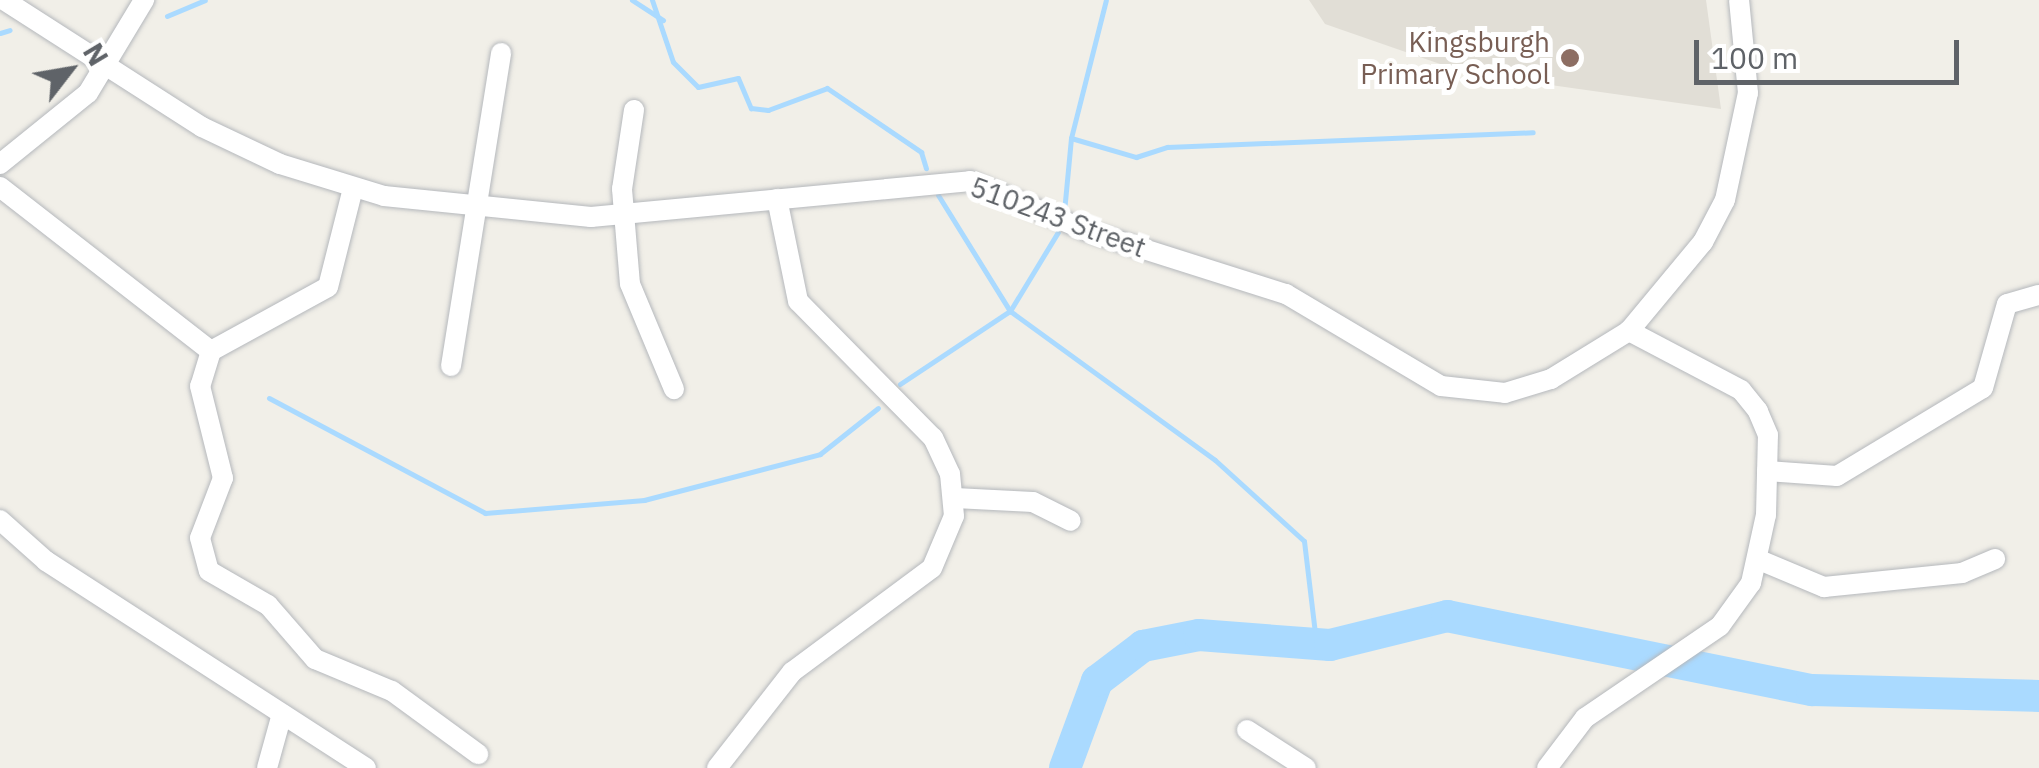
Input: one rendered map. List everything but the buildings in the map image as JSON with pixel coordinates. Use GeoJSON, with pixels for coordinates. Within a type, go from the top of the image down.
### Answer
{"type":"FeatureCollection","features":[{"type":"Feature","properties":{"kind":"street","name":"510243 Street"},"geometry":{"type":"LineString","coordinates":[[4,0],[106,69],[253,152],[353,188],[474,212],[623,214],[986,184],[1087,232],[1286,294],[1416,374],[1465,392],[1551,378],[1629,331],[1703,242],[1725,200],[1748,93],[1738,0]]}},
{"type":"Feature","properties":{"kind":"street"},"geometry":{"type":"LineString","coordinates":[[0,164],[49,133],[106,69],[144,0]]}},
{"type":"Feature","properties":{"kind":"street"},"geometry":{"type":"LineString","coordinates":[[451,366],[500,53]]}},
{"type":"Feature","properties":{"kind":"street"},"geometry":{"type":"LineString","coordinates":[[634,110],[623,214],[634,306],[674,389]]}},
{"type":"Feature","properties":{"kind":"street"},"geometry":{"type":"LineString","coordinates":[[0,186],[212,351]]}},
{"type":"Feature","properties":{"kind":"street"},"geometry":{"type":"LineString","coordinates":[[353,188],[328,287],[212,351],[200,386],[223,478],[200,538],[209,571],[268,604],[315,659],[392,692],[478,754]]}},
{"type":"Feature","properties":{"kind":"street"},"geometry":{"type":"LineString","coordinates":[[718,768],[792,672],[932,568],[956,498],[932,438],[798,300],[776,199]]}},
{"type":"Feature","properties":{"kind":"street"},"geometry":{"type":"LineString","coordinates":[[1767,471],[1837,476],[1983,388],[2006,304],[2039,296]]}},
{"type":"Feature","properties":{"kind":"street"},"geometry":{"type":"LineString","coordinates":[[1547,768],[1585,718],[1720,626],[1757,560],[1768,436],[1741,390],[1629,331]]}},
{"type":"Feature","properties":{"kind":"street"},"geometry":{"type":"LineString","coordinates":[[956,498],[1020,499],[1071,521]]}},
{"type":"Feature","properties":{"kind":"street"},"geometry":{"type":"LineString","coordinates":[[0,520],[366,768]]}},
{"type":"Feature","properties":{"kind":"street"},"geometry":{"type":"LineString","coordinates":[[1757,560],[1824,588],[1962,573],[1995,559]]}},
{"type":"Feature","properties":{"kind":"street"},"geometry":{"type":"LineString","coordinates":[[267,768],[282,714]]}},
{"type":"Feature","properties":{"kind":"street"},"geometry":{"type":"LineString","coordinates":[[1246,730],[1306,768]]}},
{"type":"Feature","properties":{"kind":"shaded area","name":"Kingsburgh Primary School"},"geometry":{"type":"Polygon","coordinates":[[[1309,0],[1706,0],[1721,109],[1466,73],[1325,24],[1309,0]]]}},
{"type":"Feature","properties":{"kind":"waterway"},"geometry":{"type":"LineString","coordinates":[[167,16],[205,0]]}},
{"type":"Feature","properties":{"kind":"waterway"},"geometry":{"type":"LineString","coordinates":[[632,0],[663,20]]}},
{"type":"Feature","properties":{"kind":"waterway"},"geometry":{"type":"LineString","coordinates":[[652,0],[673,62],[698,87],[738,78],[751,108],[768,110],[827,88],[921,152],[926,168]]}},
{"type":"Feature","properties":{"kind":"waterway"},"geometry":{"type":"LineString","coordinates":[[1064,212],[1071,138],[1106,0]]}},
{"type":"Feature","properties":{"kind":"waterway"},"geometry":{"type":"LineString","coordinates":[[0,33],[10,30]]}},
{"type":"Feature","properties":{"kind":"waterway"},"geometry":{"type":"LineString","coordinates":[[1071,138],[1136,157],[1167,147],[1533,132]]}},
{"type":"Feature","properties":{"kind":"waterway"},"geometry":{"type":"LineString","coordinates":[[938,195],[1010,311],[1215,460],[1304,541],[1316,642]]}},
{"type":"Feature","properties":{"kind":"waterway"},"geometry":{"type":"LineString","coordinates":[[900,384],[1010,311],[1058,232]]}},
{"type":"Feature","properties":{"kind":"waterway"},"geometry":{"type":"LineString","coordinates":[[269,398],[485,513],[644,500],[820,454],[878,408]]}},
{"type":"Feature","properties":{"kind":"waterway"},"geometry":{"type":"LineString","coordinates":[[1065,768],[1097,681],[1143,646],[1199,635],[1330,645],[1447,616],[1812,690],[2039,696]]}},
{"type":"Feature","properties":{"kind":"place","name":"Kingsburgh Primary School"},"geometry":{"type":"Point","coordinates":[1570,58]}}]}
